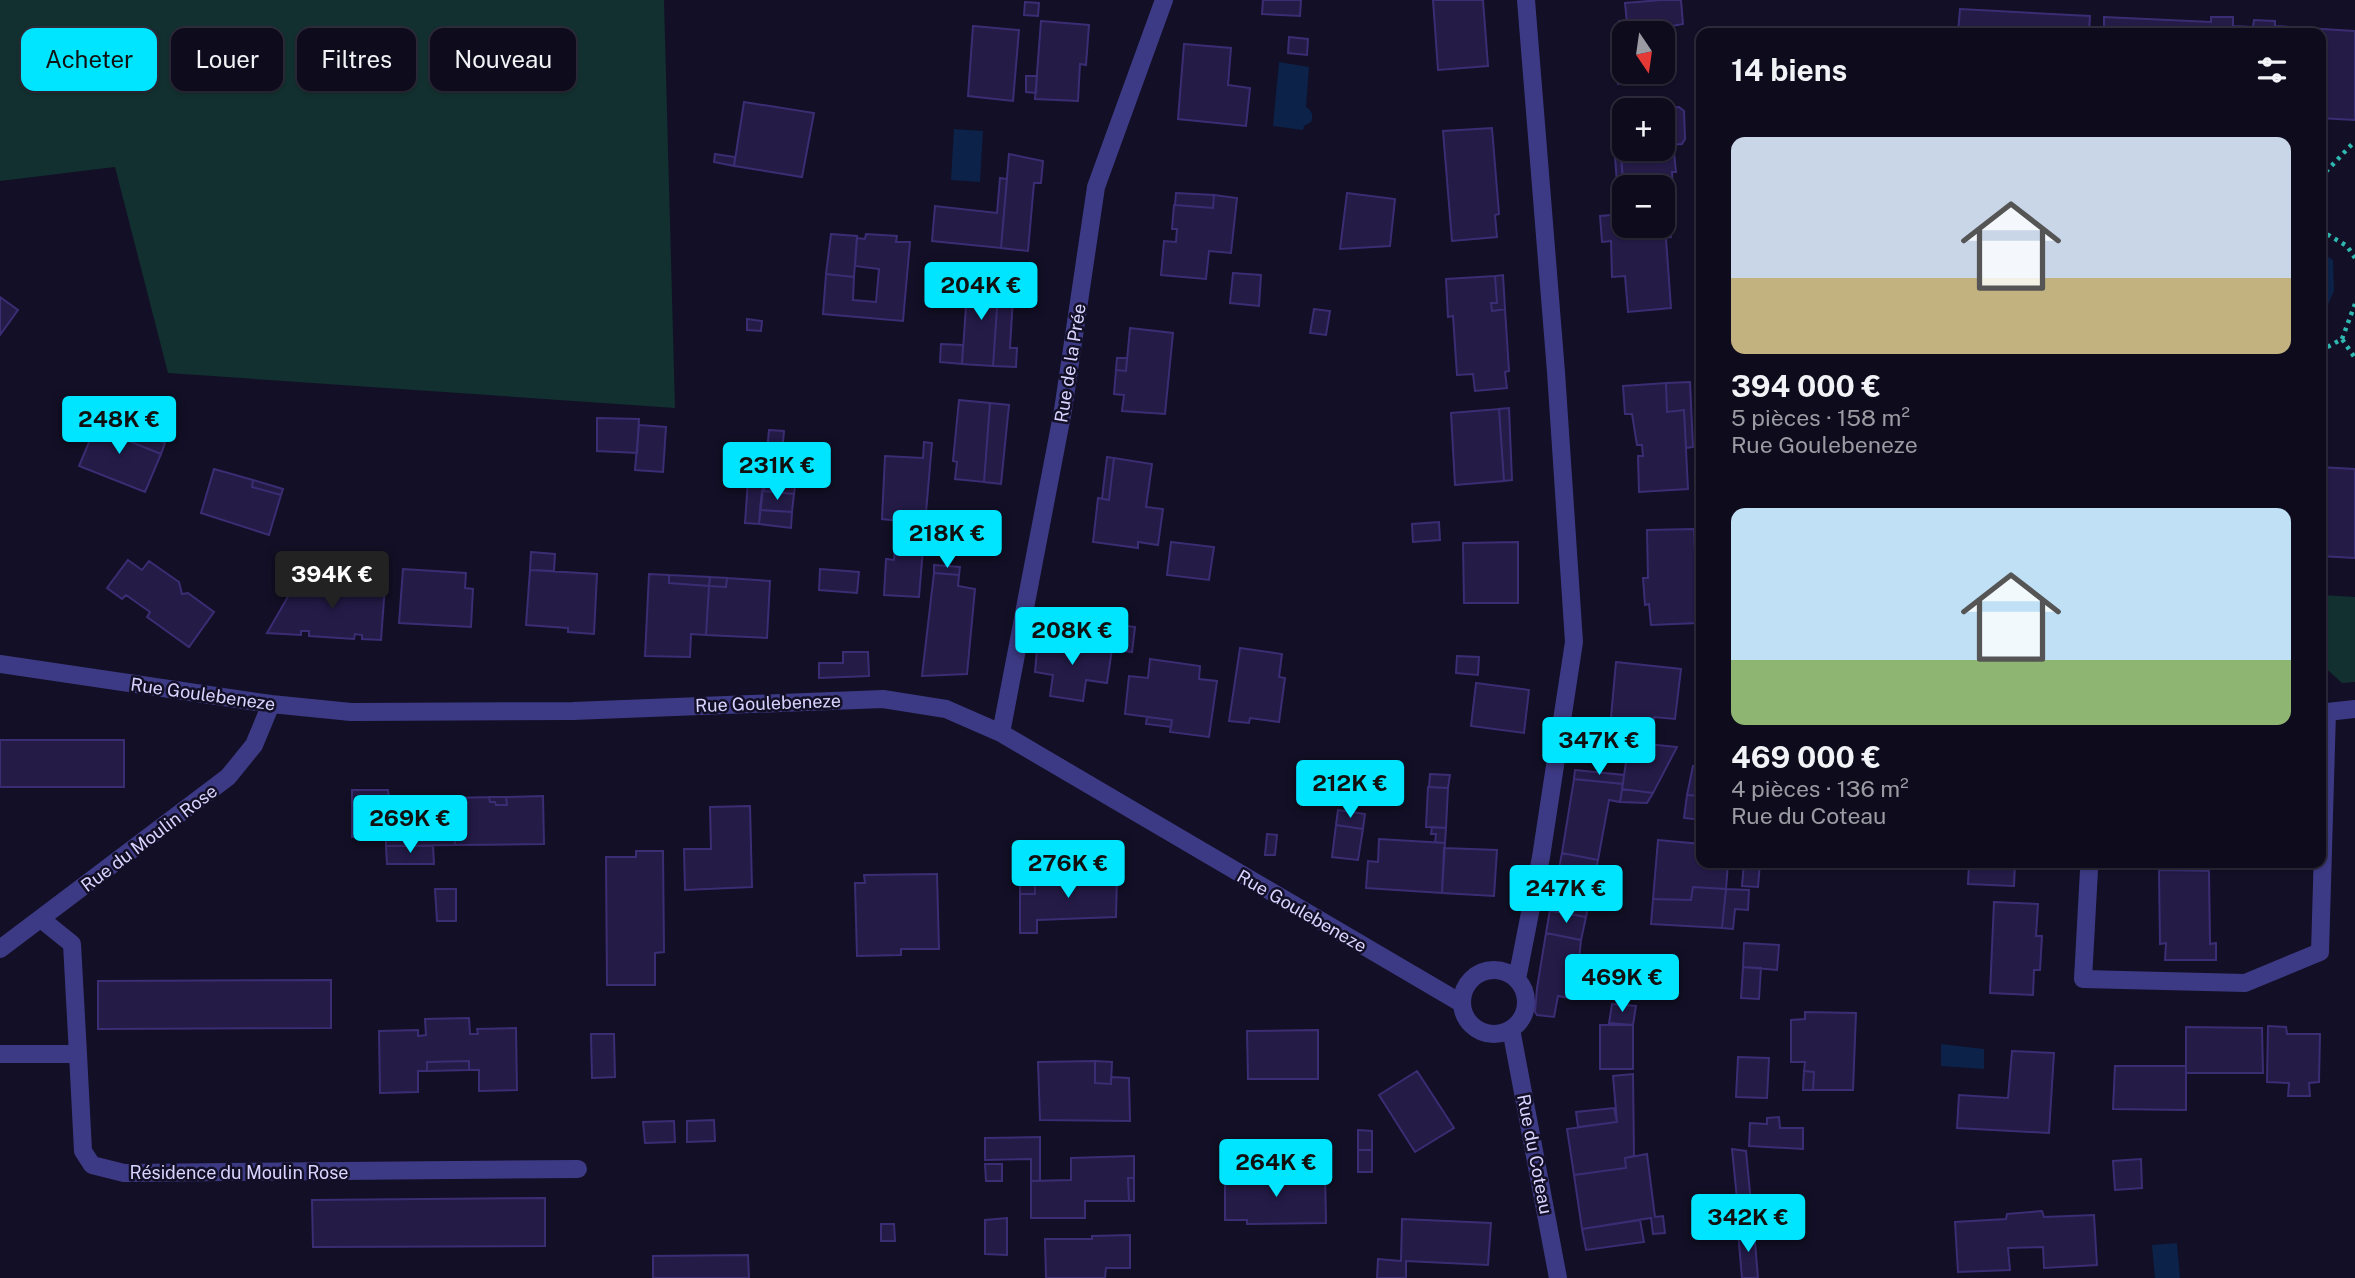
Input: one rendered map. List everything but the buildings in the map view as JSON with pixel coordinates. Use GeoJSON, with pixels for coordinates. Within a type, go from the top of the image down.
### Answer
{"type":"FeatureCollection","features":[{"type":"Feature","properties":{"kind":"street","name":"Rue de la Prée"},"geometry":{"type":"LineString","coordinates":[[1001,733],[1063,410],[1096,187],[1164,0]]}},
{"type":"Feature","properties":{"kind":"street"},"geometry":{"type":"LineString","coordinates":[[1517,979],[1541,857],[1574,642],[1556,372],[1526,0]]}},
{"type":"Feature","properties":{"kind":"street","name":"Rue Goulebeneze"},"geometry":{"type":"LineString","coordinates":[[0,664],[271,704],[351,712],[573,710],[883,699],[946,709],[1001,733],[1461,1003]]}},
{"type":"Feature","properties":{"kind":"street","name":"Rue du Moulin Rose"},"geometry":{"type":"LineString","coordinates":[[0,950],[228,778],[254,745],[271,704]]}},
{"type":"Feature","properties":{"kind":"street"},"geometry":{"type":"LineString","coordinates":[[2326,746],[2327,712],[2355,709]]}},
{"type":"Feature","properties":{"kind":"street"},"geometry":{"type":"LineString","coordinates":[[2089,870],[2083,979],[2245,983],[2320,952],[2322,868]]}},
{"type":"Feature","properties":{"kind":"street","name":"Résidence du Moulin Rose"},"geometry":{"type":"LineString","coordinates":[[41,919],[72,944],[83,1151],[92,1166],[124,1173],[578,1169]]}},
{"type":"Feature","properties":{"kind":"street"},"geometry":{"type":"LineString","coordinates":[[1486,970],[1498,970],[1517,979],[1523,988],[1526,1006],[1518,1023],[1501,1034],[1478,1030],[1470,1024],[1461,1003],[1462,992],[1468,982],[1486,970]]}},
{"type":"Feature","properties":{"kind":"street","name":"Rue du Coteau"},"geometry":{"type":"LineString","coordinates":[[1511,1029],[1559,1278]]}},
{"type":"Feature","properties":{"kind":"street"},"geometry":{"type":"LineString","coordinates":[[0,1055],[78,1055]]}},
{"type":"Feature","properties":{"kind":"path"},"geometry":{"type":"LineString","coordinates":[[2326,172],[2355,141]]}},
{"type":"Feature","properties":{"kind":"path"},"geometry":{"type":"LineString","coordinates":[[2326,234],[2347,246],[2355,258]]}},
{"type":"Feature","properties":{"kind":"path"},"geometry":{"type":"LineString","coordinates":[[2326,347],[2342,338],[2355,304]]}},
{"type":"Feature","properties":{"kind":"path"},"geometry":{"type":"LineString","coordinates":[[2342,338],[2355,358]]}},
{"type":"Feature","properties":{"kind":"green space"},"geometry":{"type":"Polygon","coordinates":[[[0,0],[664,0],[675,408],[168,373],[115,167],[0,181],[0,0]]]}},
{"type":"Feature","properties":{"kind":"green space"},"geometry":{"type":"Polygon","coordinates":[[[2326,595],[2355,597],[2355,682],[2342,683],[2326,669],[2326,595]]]}},
{"type":"Feature","properties":{"kind":"water"},"geometry":{"type":"Polygon","coordinates":[[[1279,62],[1309,67],[1306,107],[1312,117],[1303,130],[1273,126],[1279,62]]]}},
{"type":"Feature","properties":{"kind":"water"},"geometry":{"type":"Polygon","coordinates":[[[954,129],[983,131],[980,182],[951,180],[954,129]]]}},
{"type":"Feature","properties":{"kind":"water"},"geometry":{"type":"Polygon","coordinates":[[[2326,255],[2333,260],[2334,291],[2326,309],[2326,255]]]}},
{"type":"Feature","properties":{"kind":"water"},"geometry":{"type":"Polygon","coordinates":[[[1941,1044],[1984,1049],[1984,1069],[1941,1066],[1941,1044]]]}},
{"type":"Feature","properties":{"kind":"water"},"geometry":{"type":"Polygon","coordinates":[[[2177,1243],[2180,1278],[2155,1278],[2152,1245],[2177,1243]]]}}]}
